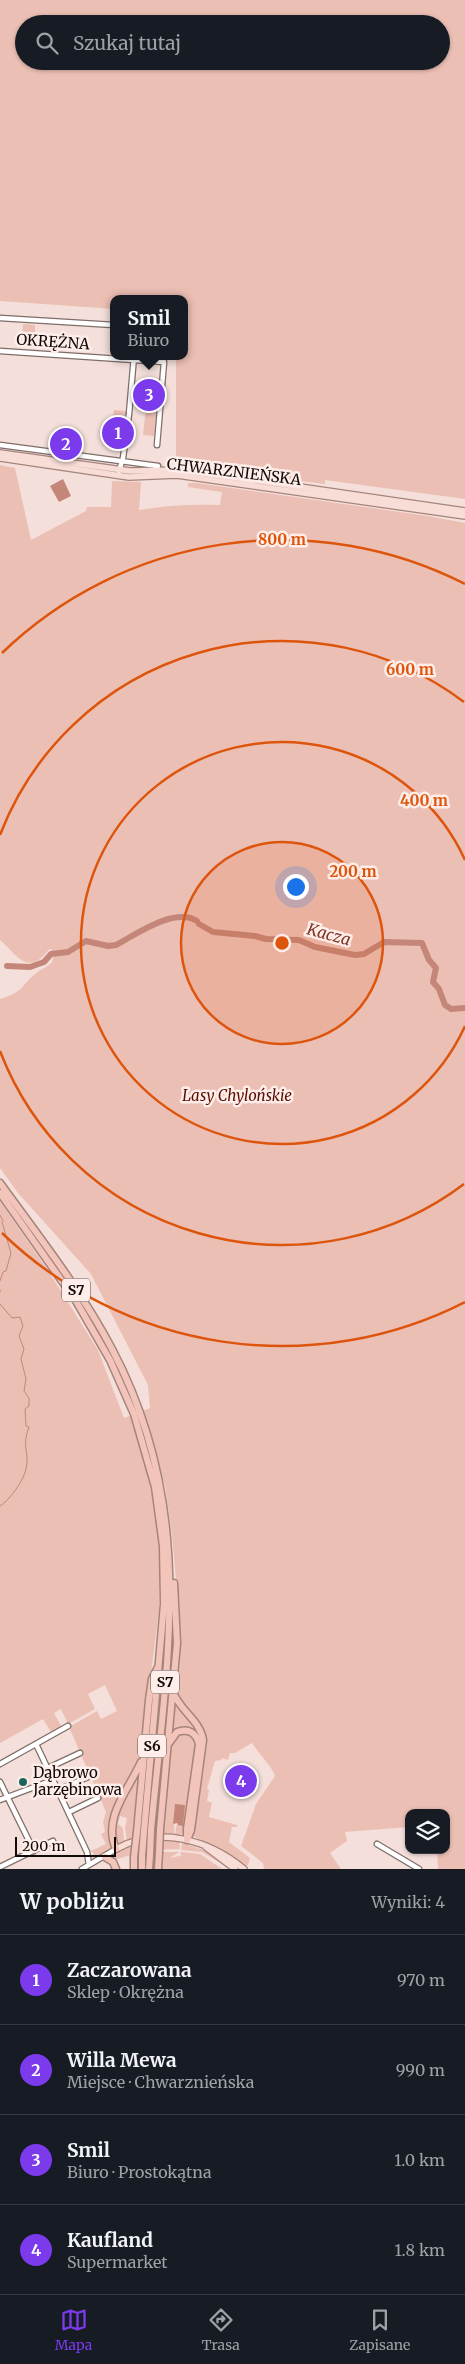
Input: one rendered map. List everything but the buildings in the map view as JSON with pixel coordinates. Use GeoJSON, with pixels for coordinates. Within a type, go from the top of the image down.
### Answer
{"type":"FeatureCollection","features":[{"type":"Feature","properties":{"kind":"highway","name":"S7"},"geometry":{"type":"LineString","coordinates":[[0,1183],[90,1310],[127,1379],[142,1416],[155,1460],[165,1506],[169,1546],[170,1620],[148,1830],[147,1855],[150,1869]]}},
{"type":"Feature","properties":{"kind":"highway","name":"S7"},"geometry":{"type":"LineString","coordinates":[[0,1193],[94,1328],[134,1414],[155,1487],[161,1525],[164,1592],[160,1662],[151,1685],[134,1869]]}},
{"type":"Feature","properties":{"kind":"highway"},"geometry":{"type":"LineString","coordinates":[[158,1869],[177,1629],[169,1546]]}},
{"type":"Feature","properties":{"kind":"highway","name":"S6"},"geometry":{"type":"LineString","coordinates":[[148,1830],[160,1662]]}},
{"type":"Feature","properties":{"kind":"highway"},"geometry":{"type":"LineString","coordinates":[[172,1690],[180,1706],[200,1729],[203,1740],[191,1830],[187,1840]]}},
{"type":"Feature","properties":{"kind":"highway"},"geometry":{"type":"LineString","coordinates":[[168,1744],[177,1732],[186,1730],[194,1734],[199,1744],[187,1840]]}},
{"type":"Feature","properties":{"kind":"highway"},"geometry":{"type":"LineString","coordinates":[[116,1849],[113,1826],[116,1811],[144,1758]]}},
{"type":"Feature","properties":{"kind":"highway"},"geometry":{"type":"LineString","coordinates":[[142,1869],[147,1855]]}},
{"type":"Feature","properties":{"kind":"highway"},"geometry":{"type":"LineString","coordinates":[[104,1857],[114,1863],[116,1869]]}},
{"type":"Feature","properties":{"kind":"main road","name":"CHWARZNIEŃSKA"},"geometry":{"type":"LineString","coordinates":[[0,453],[119,473],[183,470],[465,511]]}},
{"type":"Feature","properties":{"kind":"main road","name":"CHWARZNIEŃSKA"},"geometry":{"type":"LineString","coordinates":[[0,458],[119,473],[181,475],[465,516]]}},
{"type":"Feature","properties":{"kind":"main road"},"geometry":{"type":"LineString","coordinates":[[116,1849],[150,1838],[170,1837],[219,1850],[244,1869]]}},
{"type":"Feature","properties":{"kind":"main road"},"geometry":{"type":"LineString","coordinates":[[202,1844],[235,1869]]}},
{"type":"Feature","properties":{"kind":"street"},"geometry":{"type":"LineString","coordinates":[[0,318],[110,326]]}},
{"type":"Feature","properties":{"kind":"street","name":"OKRĘŻNA"},"geometry":{"type":"LineString","coordinates":[[0,351],[110,357]]}},
{"type":"Feature","properties":{"kind":"street"},"geometry":{"type":"LineString","coordinates":[[119,473],[129,414],[133,360]]}},
{"type":"Feature","properties":{"kind":"street","name":"OKRĘŻNA"},"geometry":{"type":"LineString","coordinates":[[148,360],[164,362],[157,445]]}},
{"type":"Feature","properties":{"kind":"street","name":"CHWARZNIEŃSKA"},"geometry":{"type":"LineString","coordinates":[[0,445],[158,466]]}},
{"type":"Feature","properties":{"kind":"street"},"geometry":{"type":"LineString","coordinates":[[0,1764],[68,1726]]}},
{"type":"Feature","properties":{"kind":"street"},"geometry":{"type":"LineString","coordinates":[[36,1744],[90,1857],[97,1862]]}},
{"type":"Feature","properties":{"kind":"street"},"geometry":{"type":"LineString","coordinates":[[48,1768],[80,1753]]}},
{"type":"Feature","properties":{"kind":"street"},"geometry":{"type":"LineString","coordinates":[[58,1790],[88,1777]]}},
{"type":"Feature","properties":{"kind":"street"},"geometry":{"type":"LineString","coordinates":[[0,1800],[53,1780]]}},
{"type":"Feature","properties":{"kind":"street"},"geometry":{"type":"LineString","coordinates":[[0,1782],[34,1851]]}},
{"type":"Feature","properties":{"kind":"street"},"geometry":{"type":"LineString","coordinates":[[69,1812],[98,1798]]}},
{"type":"Feature","properties":{"kind":"street"},"geometry":{"type":"LineString","coordinates":[[0,1867],[53,1842]]}},
{"type":"Feature","properties":{"kind":"street"},"geometry":{"type":"LineString","coordinates":[[377,1844],[419,1869]]}},
{"type":"Feature","properties":{"kind":"street"},"geometry":{"type":"LineString","coordinates":[[82,1869],[97,1862],[116,1849]]}},
{"type":"Feature","properties":{"kind":"street"},"geometry":{"type":"LineString","coordinates":[[89,1865],[90,1857]]}},
{"type":"Feature","properties":{"kind":"green space"},"geometry":{"type":"Polygon","coordinates":[[[0,0],[465,0],[465,499],[325,480],[325,484],[176,466],[176,360],[188,360],[188,295],[110,295],[110,309],[0,301],[0,0]]]}},
{"type":"Feature","properties":{"kind":"green space"},"geometry":{"type":"Polygon","coordinates":[[[23,324],[35,325],[35,338],[22,337],[23,324]]]}},
{"type":"Feature","properties":{"kind":"green space"},"geometry":{"type":"Polygon","coordinates":[[[147,397],[158,398],[154,436],[143,435],[147,397]]]}},
{"type":"Feature","properties":{"kind":"green space"},"geometry":{"type":"Polygon","coordinates":[[[114,410],[127,411],[125,426],[112,425],[114,410]]]}},
{"type":"Feature","properties":{"kind":"green space","name":"Lasy Chylońskie"},"geometry":{"type":"Polygon","coordinates":[[[0,465],[15,468],[31,540],[86,511],[87,507],[111,507],[112,481],[141,482],[139,510],[180,505],[220,505],[222,492],[188,487],[188,483],[197,483],[465,523],[465,1869],[438,1869],[437,1854],[450,1854],[450,1809],[405,1809],[405,1827],[345,1832],[347,1841],[330,1853],[341,1869],[264,1869],[263,1863],[241,1846],[256,1804],[275,1776],[252,1743],[235,1753],[230,1753],[228,1760],[222,1758],[215,1761],[207,1789],[209,1790],[207,1801],[212,1803],[209,1817],[237,1825],[237,1827],[232,1827],[229,1842],[250,1858],[248,1865],[243,1867],[222,1850],[193,1836],[205,1739],[176,1695],[179,1613],[165,1486],[142,1411],[150,1408],[148,1385],[91,1274],[18,1193],[0,1168],[0,999],[14,994],[33,976],[51,963],[53,958],[52,950],[50,949],[35,962],[23,961],[0,940],[0,465]]]}},
{"type":"Feature","properties":{"kind":"green space"},"geometry":{"type":"Polygon","coordinates":[[[0,1201],[47,1269],[98,1350],[124,1418],[132,1415],[148,1472],[156,1516],[159,1548],[159,1611],[140,1759],[111,1822],[111,1849],[96,1859],[91,1857],[94,1855],[93,1852],[89,1852],[106,1844],[101,1834],[105,1832],[103,1822],[106,1812],[69,1727],[97,1711],[101,1719],[117,1711],[105,1685],[88,1694],[95,1709],[68,1724],[61,1709],[54,1713],[61,1726],[51,1732],[43,1719],[0,1743],[0,1201]]]}},
{"type":"Feature","properties":{"kind":"green space"},"geometry":{"type":"Polygon","coordinates":[[[137,1413],[146,1434],[160,1494],[162,1512],[158,1488],[137,1413]]]}},
{"type":"Feature","properties":{"kind":"green space"},"geometry":{"type":"Polygon","coordinates":[[[167,1576],[167,1637],[164,1684],[149,1827],[147,1827],[165,1638],[167,1576]]]}},
{"type":"Feature","properties":{"kind":"green space"},"geometry":{"type":"Polygon","coordinates":[[[173,1699],[199,1730],[199,1758],[194,1732],[171,1735],[173,1699]]]}},
{"type":"Feature","properties":{"kind":"green space"},"geometry":{"type":"Polygon","coordinates":[[[186,1732],[194,1737],[196,1745],[183,1833],[175,1834],[177,1823],[178,1825],[175,1804],[174,1834],[149,1835],[127,1841],[125,1828],[127,1818],[120,1816],[118,1824],[123,1828],[124,1842],[118,1843],[115,1834],[117,1815],[125,1795],[140,1769],[134,1832],[163,1828],[172,1742],[176,1736],[186,1732]]]}},
{"type":"Feature","properties":{"kind":"green space"},"geometry":{"type":"Polygon","coordinates":[[[163,1839],[179,1841],[180,1849],[148,1850],[114,1860],[109,1856],[131,1844],[163,1839]]]}},
{"type":"Feature","properties":{"kind":"green space"},"geometry":{"type":"Polygon","coordinates":[[[182,1843],[204,1850],[230,1869],[202,1852],[181,1850],[182,1843]]]}},
{"type":"Feature","properties":{"kind":"green space"},"geometry":{"type":"Polygon","coordinates":[[[161,1852],[179,1852],[170,1858],[184,1855],[180,1855],[181,1852],[200,1854],[222,1869],[160,1869],[161,1852]]]}},
{"type":"Feature","properties":{"kind":"shaded area"},"geometry":{"type":"Polygon","coordinates":[[[63,479],[71,496],[59,502],[50,486],[63,479]]]}},
{"type":"Feature","properties":{"kind":"shaded area"},"geometry":{"type":"Polygon","coordinates":[[[175,1804],[185,1805],[183,1826],[177,1823],[173,1824],[175,1804]]]}},
{"type":"Feature","properties":{"kind":"waterway","name":"Kacza"},"geometry":{"type":"LineString","coordinates":[[7,966],[30,967],[44,962],[51,954],[68,952],[86,941],[108,946],[116,945],[156,924],[178,917],[197,921]]}},
{"type":"Feature","properties":{"kind":"waterway","name":"Kacza"},"geometry":{"type":"LineString","coordinates":[[199,924],[213,932],[255,936],[266,939],[299,940],[315,947],[355,955],[364,954],[384,942],[422,943],[429,960],[436,968],[433,982],[439,989],[445,1005],[451,1009],[465,1008]]}},
{"type":"Feature","properties":{"kind":"waterway","name":"Kacza"},"geometry":{"type":"LineString","coordinates":[[0,1215],[3,1221]]}},
{"type":"Feature","properties":{"kind":"waterway","name":"Kacza"},"geometry":{"type":"LineString","coordinates":[[0,1281],[3,1272],[6,1271],[11,1253],[2,1222]]}},
{"type":"Feature","properties":{"kind":"waterway","name":"Kacza"},"geometry":{"type":"LineString","coordinates":[[0,1304],[12,1318],[20,1317],[23,1326],[19,1336],[24,1349],[21,1359],[26,1379],[24,1391],[29,1398],[29,1406],[25,1409],[26,1426],[29,1427],[26,1440],[26,1469],[16,1490],[0,1506]]}},
{"type":"Feature","properties":{"kind":"place","name":"Smil"},"geometry":{"type":"Point","coordinates":[149,395]}},
{"type":"Feature","properties":{"kind":"place","name":"Zaczarowana"},"geometry":{"type":"Point","coordinates":[118,433]}},
{"type":"Feature","properties":{"kind":"place","name":"Willa Mewa"},"geometry":{"type":"Point","coordinates":[66,444]}},
{"type":"Feature","properties":{"kind":"place","name":"Kaufland"},"geometry":{"type":"Point","coordinates":[241,1781]}},
{"type":"Feature","properties":{"kind":"place","name":"Dąbrowo Jarzębinowa"},"geometry":{"type":"Point","coordinates":[23,1782]}}]}
